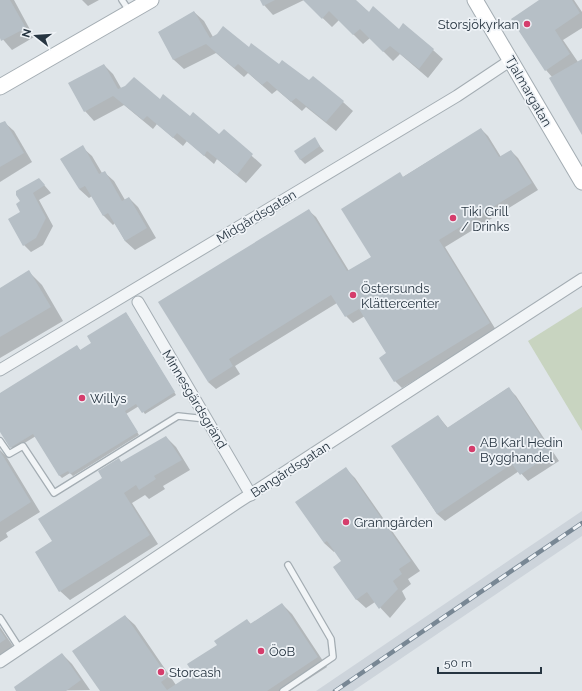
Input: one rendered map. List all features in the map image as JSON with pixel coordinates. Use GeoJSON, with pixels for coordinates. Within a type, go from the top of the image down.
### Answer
{"type":"FeatureCollection","features":[{"type":"Feature","properties":{"kind":"street"},"geometry":{"type":"LineString","coordinates":[[0,87],[126,6],[151,0]]}},
{"type":"Feature","properties":{"kind":"street","name":"Tjalmargatan"},"geometry":{"type":"LineString","coordinates":[[475,0],[582,182]]}},
{"type":"Feature","properties":{"kind":"street","name":"Midgårdsgatan"},"geometry":{"type":"LineString","coordinates":[[0,370],[456,96],[511,60]]}},
{"type":"Feature","properties":{"kind":"street","name":"Bangårdsgatan"},"geometry":{"type":"LineString","coordinates":[[0,662],[251,494],[582,279]]}},
{"type":"Feature","properties":{"kind":"street","name":"Minnesgärdsgränd"},"geometry":{"type":"LineString","coordinates":[[138,302],[251,494]]}},
{"type":"Feature","properties":{"kind":"lane"},"geometry":{"type":"LineString","coordinates":[[0,441],[9,454],[23,446],[54,493],[178,416],[206,419]]}},
{"type":"Feature","properties":{"kind":"lane"},"geometry":{"type":"LineString","coordinates":[[283,691],[333,657],[331,639],[288,565]]}},
{"type":"Feature","properties":{"kind":"lane"},"geometry":{"type":"LineString","coordinates":[[0,618],[20,648]]}},
{"type":"Feature","properties":{"kind":"shaded area"},"geometry":{"type":"Polygon","coordinates":[[[582,511],[582,536],[353,691],[316,691],[582,511]]]}},
{"type":"Feature","properties":{"kind":"green space"},"geometry":{"type":"Polygon","coordinates":[[[582,307],[582,431],[528,341],[582,307]]]}},
{"type":"Feature","properties":{"kind":"building"},"geometry":{"type":"Polygon","coordinates":[[[0,0],[10,0],[26,28],[1,41],[0,38],[0,0]]]}},
{"type":"Feature","properties":{"kind":"building"},"geometry":{"type":"Polygon","coordinates":[[[260,0],[275,0],[263,6],[260,0]]]}},
{"type":"Feature","properties":{"kind":"building"},"geometry":{"type":"Polygon","coordinates":[[[303,0],[356,0],[369,12],[373,6],[399,29],[403,23],[434,49],[419,69],[390,46],[383,52],[360,29],[353,35],[329,11],[322,19],[303,0]]]}},
{"type":"Feature","properties":{"kind":"building"},"geometry":{"type":"Polygon","coordinates":[[[539,0],[572,0],[580,13],[555,30],[570,54],[545,71],[511,19],[539,0]]]}},
{"type":"Feature","properties":{"kind":"building"},"geometry":{"type":"Polygon","coordinates":[[[194,11],[210,38],[217,34],[223,26],[249,47],[251,43],[279,64],[282,60],[309,80],[313,76],[344,101],[326,122],[296,98],[291,102],[267,81],[262,85],[238,64],[234,68],[206,44],[173,60],[158,32],[194,11]]]}},
{"type":"Feature","properties":{"kind":"building"},"geometry":{"type":"Polygon","coordinates":[[[582,59],[582,135],[549,78],[582,59]]]}},
{"type":"Feature","properties":{"kind":"building"},"geometry":{"type":"Polygon","coordinates":[[[104,64],[118,89],[125,86],[134,77],[160,99],[163,94],[190,116],[193,112],[219,134],[224,129],[253,154],[237,175],[207,151],[204,156],[177,133],[173,138],[147,116],[143,120],[113,96],[84,112],[68,83],[104,64]]]}},
{"type":"Feature","properties":{"kind":"building"},"geometry":{"type":"Polygon","coordinates":[[[5,121],[24,153],[0,167],[0,123],[5,121]]]}},
{"type":"Feature","properties":{"kind":"building"},"geometry":{"type":"Polygon","coordinates":[[[481,128],[499,157],[511,150],[532,183],[439,240],[490,323],[394,382],[379,358],[386,353],[359,309],[345,317],[331,295],[229,359],[233,366],[208,382],[158,302],[309,209],[347,271],[371,257],[341,209],[400,172],[403,177],[481,128]]]}},
{"type":"Feature","properties":{"kind":"building"},"geometry":{"type":"Polygon","coordinates":[[[315,137],[320,146],[300,160],[294,151],[315,137]]]}},
{"type":"Feature","properties":{"kind":"building"},"geometry":{"type":"Polygon","coordinates":[[[83,145],[99,174],[105,171],[122,201],[129,197],[147,228],[125,241],[108,213],[103,216],[85,186],[79,189],[60,159],[83,145]]]}},
{"type":"Feature","properties":{"kind":"building"},"geometry":{"type":"Polygon","coordinates":[[[39,178],[45,185],[33,193],[46,218],[36,238],[23,246],[8,219],[20,212],[16,204],[20,201],[16,195],[16,191],[39,178]]]}},
{"type":"Feature","properties":{"kind":"building"},"geometry":{"type":"Polygon","coordinates":[[[29,270],[51,307],[0,337],[0,288],[29,270]]]}},
{"type":"Feature","properties":{"kind":"building","name":"Willys"},"geometry":{"type":"Polygon","coordinates":[[[126,312],[175,392],[142,413],[136,404],[125,411],[138,432],[70,474],[68,471],[59,476],[33,434],[10,448],[0,432],[0,393],[77,345],[80,350],[91,343],[87,336],[126,312]]]}},
{"type":"Feature","properties":{"kind":"building","name":"AB Karl Hedin Bygghandel"},"geometry":{"type":"Polygon","coordinates":[[[509,387],[552,453],[520,475],[512,464],[437,514],[391,446],[438,415],[447,428],[509,387]]]}},
{"type":"Feature","properties":{"kind":"building"},"geometry":{"type":"Polygon","coordinates":[[[166,436],[182,460],[154,476],[156,479],[139,490],[136,485],[124,493],[150,535],[59,592],[35,552],[52,541],[38,519],[102,478],[98,471],[119,458],[121,462],[166,436]]]}},
{"type":"Feature","properties":{"kind":"building"},"geometry":{"type":"Polygon","coordinates":[[[0,451],[31,502],[0,522],[0,451]]]}},
{"type":"Feature","properties":{"kind":"building","name":"Granngården"},"geometry":{"type":"Polygon","coordinates":[[[346,467],[411,561],[399,569],[402,574],[393,581],[398,589],[379,609],[367,592],[356,600],[333,567],[341,561],[327,541],[324,543],[295,502],[346,467]]]}},
{"type":"Feature","properties":{"kind":"building","name":"ÖoB"},"geometry":{"type":"Polygon","coordinates":[[[282,603],[318,657],[267,691],[100,691],[72,651],[125,615],[168,677],[161,682],[167,690],[193,673],[187,664],[217,645],[214,641],[247,619],[250,624],[282,603]]]}},
{"type":"Feature","properties":{"kind":"building"},"geometry":{"type":"Polygon","coordinates":[[[0,630],[6,639],[0,643],[0,630]]]}},
{"type":"Feature","properties":{"kind":"building"},"geometry":{"type":"Polygon","coordinates":[[[62,653],[81,680],[66,691],[16,691],[14,687],[62,653]]]}},
{"type":"Feature","properties":{"kind":"railway"},"geometry":{"type":"LineString","coordinates":[[335,691],[582,523]]}},
{"type":"Feature","properties":{"kind":"place","name":"Storsjökyrkan"},"geometry":{"type":"Point","coordinates":[527,24]}},
{"type":"Feature","properties":{"kind":"place","name":"Tiki Grill / Drinks"},"geometry":{"type":"Point","coordinates":[453,218]}},
{"type":"Feature","properties":{"kind":"place","name":"Östersunds Klättercenter"},"geometry":{"type":"Point","coordinates":[353,295]}},
{"type":"Feature","properties":{"kind":"place","name":"Willys"},"geometry":{"type":"Point","coordinates":[82,398]}},
{"type":"Feature","properties":{"kind":"place","name":"AB Karl Hedin Bygghandel"},"geometry":{"type":"Point","coordinates":[472,449]}},
{"type":"Feature","properties":{"kind":"place","name":"Granngården"},"geometry":{"type":"Point","coordinates":[346,522]}},
{"type":"Feature","properties":{"kind":"place","name":"ÖoB"},"geometry":{"type":"Point","coordinates":[261,651]}},
{"type":"Feature","properties":{"kind":"place","name":"Storcash"},"geometry":{"type":"Point","coordinates":[161,672]}}]}
